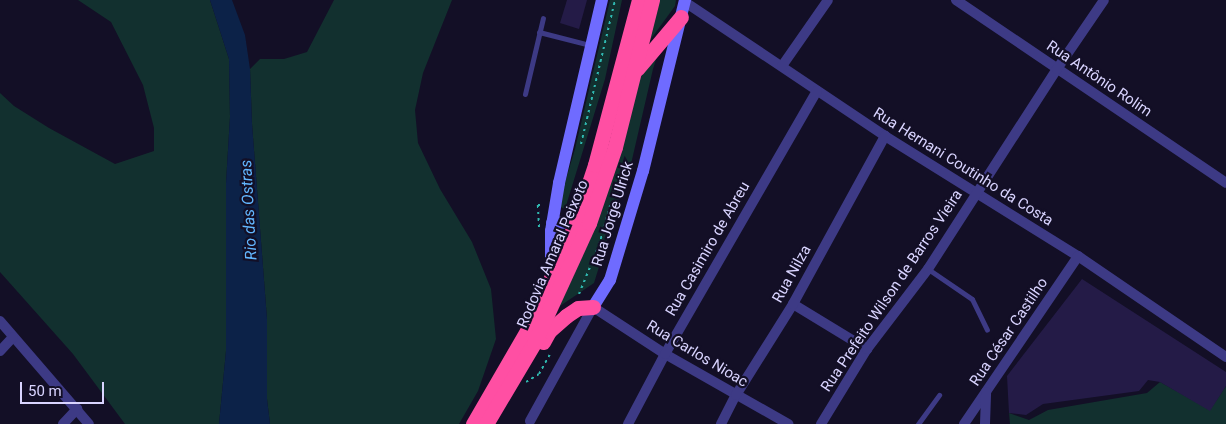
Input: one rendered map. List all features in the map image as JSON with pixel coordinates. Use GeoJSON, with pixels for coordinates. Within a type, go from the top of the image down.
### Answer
{"type":"FeatureCollection","features":[{"type":"Feature","properties":{"kind":"highway"},"geometry":{"type":"LineString","coordinates":[[633,23],[635,0]]}},
{"type":"Feature","properties":{"kind":"highway","name":"Rodovia Amaral Peixoto"},"geometry":{"type":"LineString","coordinates":[[473,424],[528,329],[576,222],[595,164],[639,0]]}},
{"type":"Feature","properties":{"kind":"highway","name":"Rodovia Amaral Peixoto"},"geometry":{"type":"LineString","coordinates":[[486,424],[538,336],[588,223],[615,147],[636,70],[652,0]]}},
{"type":"Feature","properties":{"kind":"highway"},"geometry":{"type":"LineString","coordinates":[[636,70],[684,6]]}},
{"type":"Feature","properties":{"kind":"highway"},"geometry":{"type":"LineString","coordinates":[[514,378],[530,364],[549,331],[578,308],[593,308]]}},
{"type":"Feature","properties":{"kind":"main road"},"geometry":{"type":"LineString","coordinates":[[551,277],[552,222],[566,150],[602,0]]}},
{"type":"Feature","properties":{"kind":"main road","name":"Rua Jorge Ulrick"},"geometry":{"type":"LineString","coordinates":[[593,308],[610,280],[643,171],[684,6]]}},
{"type":"Feature","properties":{"kind":"main road"},"geometry":{"type":"LineString","coordinates":[[552,222],[576,222]]}},
{"type":"Feature","properties":{"kind":"street"},"geometry":{"type":"LineString","coordinates":[[782,66],[828,0]]}},
{"type":"Feature","properties":{"kind":"street","name":"Rua Antônio Rolim"},"geometry":{"type":"LineString","coordinates":[[956,0],[1226,183]]}},
{"type":"Feature","properties":{"kind":"street","name":"Rua Prefeito Wilson de Barros Vieira"},"geometry":{"type":"LineString","coordinates":[[821,424],[867,350],[928,269],[1057,69],[1104,0]]}},
{"type":"Feature","properties":{"kind":"street","name":"Rua Hernani Coutinho da Costa"},"geometry":{"type":"LineString","coordinates":[[684,6],[782,66],[885,136],[976,194],[1078,256],[1226,357]]}},
{"type":"Feature","properties":{"kind":"street","name":"Rua Casimiro de Abreu"},"geometry":{"type":"LineString","coordinates":[[628,424],[665,354],[817,91]]}},
{"type":"Feature","properties":{"kind":"street","name":"Rua Nilza"},"geometry":{"type":"LineString","coordinates":[[721,424],[736,395],[793,304],[885,136]]}},
{"type":"Feature","properties":{"kind":"street","name":"Rua César Castilho"},"geometry":{"type":"LineString","coordinates":[[964,424],[1078,256]]}},
{"type":"Feature","properties":{"kind":"street"},"geometry":{"type":"LineString","coordinates":[[793,304],[867,350]]}},
{"type":"Feature","properties":{"kind":"street","name":"Rua Carlos Nioac"},"geometry":{"type":"LineString","coordinates":[[593,308],[665,354],[788,424]]}},
{"type":"Feature","properties":{"kind":"street","name":"Rua Jorge Ulrick"},"geometry":{"type":"LineString","coordinates":[[530,421],[593,308]]}},
{"type":"Feature","properties":{"kind":"street"},"geometry":{"type":"LineString","coordinates":[[0,322],[89,424]]}},
{"type":"Feature","properties":{"kind":"street"},"geometry":{"type":"LineString","coordinates":[[0,351],[13,337]]}},
{"type":"Feature","properties":{"kind":"street"},"geometry":{"type":"LineString","coordinates":[[985,424],[986,391]]}},
{"type":"Feature","properties":{"kind":"street"},"geometry":{"type":"LineString","coordinates":[[63,424],[77,410]]}},
{"type":"Feature","properties":{"kind":"lane"},"geometry":{"type":"LineString","coordinates":[[525,94],[543,18]]}},
{"type":"Feature","properties":{"kind":"lane"},"geometry":{"type":"LineString","coordinates":[[539,32],[591,46]]}},
{"type":"Feature","properties":{"kind":"lane"},"geometry":{"type":"LineString","coordinates":[[928,269],[972,299],[987,330]]}},
{"type":"Feature","properties":{"kind":"lane"},"geometry":{"type":"LineString","coordinates":[[918,424],[939,395]]}},
{"type":"Feature","properties":{"kind":"green space"},"geometry":{"type":"Polygon","coordinates":[[[78,0],[210,0],[229,59],[230,117],[226,183],[226,351],[219,424],[125,424],[73,354],[0,272],[0,93],[14,106],[49,128],[115,164],[154,151],[154,128],[143,85],[111,22],[78,0]]]}},
{"type":"Feature","properties":{"kind":"green space"},"geometry":{"type":"Polygon","coordinates":[[[334,0],[452,0],[423,73],[415,110],[418,143],[440,189],[472,242],[491,289],[496,339],[478,391],[459,424],[270,424],[267,399],[267,319],[252,124],[250,69],[260,59],[284,59],[307,52],[334,0]]]}},
{"type":"Feature","properties":{"kind":"green space"},"geometry":{"type":"Polygon","coordinates":[[[610,0],[622,0],[605,79],[565,209],[558,206],[575,149],[610,0]]]}},
{"type":"Feature","properties":{"kind":"green space"},"geometry":{"type":"Polygon","coordinates":[[[657,0],[676,0],[675,6],[648,43],[657,0]]]}},
{"type":"Feature","properties":{"kind":"green space"},"geometry":{"type":"Polygon","coordinates":[[[659,50],[631,164],[594,283],[557,308],[640,73],[659,50]]]}},
{"type":"Feature","properties":{"kind":"green space"},"geometry":{"type":"Polygon","coordinates":[[[1160,382],[1210,410],[1226,386],[1226,424],[1010,424],[1009,413],[1029,420],[1048,410],[1147,393],[1160,382]]]}},
{"type":"Feature","properties":{"kind":"water","name":"Rio das Ostras"},"geometry":{"type":"Polygon","coordinates":[[[210,0],[232,0],[245,35],[250,69],[252,124],[267,319],[267,399],[270,424],[219,424],[226,351],[226,183],[230,117],[229,59],[210,0]]]}},
{"type":"Feature","properties":{"kind":"building"},"geometry":{"type":"Polygon","coordinates":[[[567,0],[587,0],[579,29],[560,23],[567,0]]]}},
{"type":"Feature","properties":{"kind":"building"},"geometry":{"type":"Polygon","coordinates":[[[1082,279],[1226,372],[1226,386],[1210,411],[1160,382],[1148,380],[1139,391],[1043,404],[1026,415],[1009,413],[1007,376],[1082,279]]]}}]}
